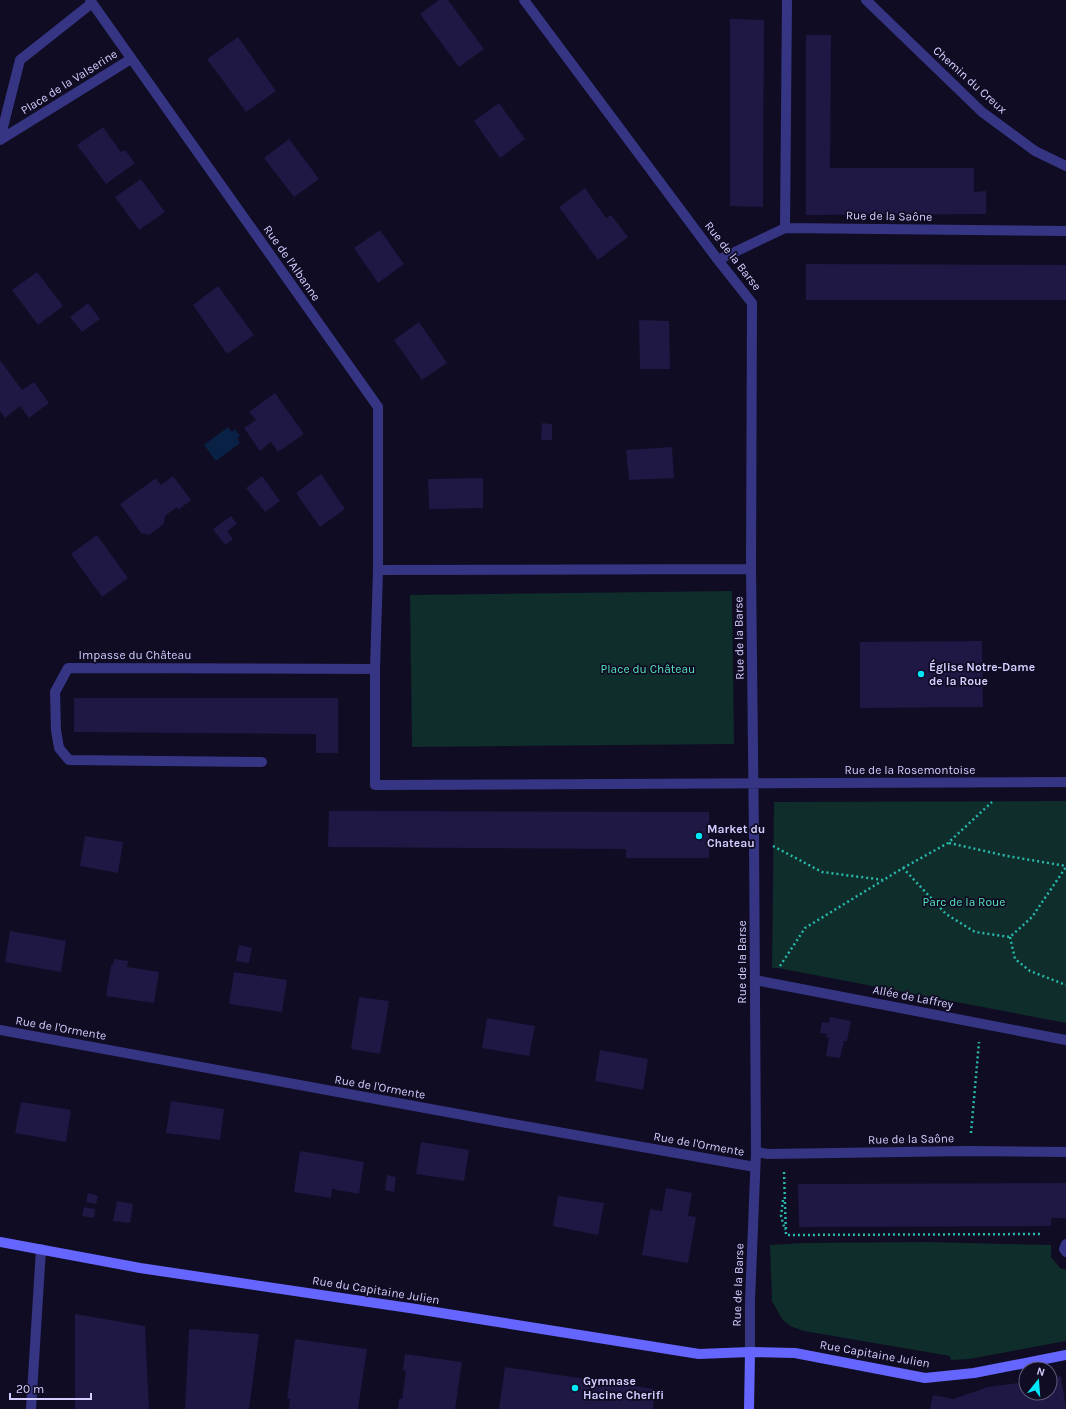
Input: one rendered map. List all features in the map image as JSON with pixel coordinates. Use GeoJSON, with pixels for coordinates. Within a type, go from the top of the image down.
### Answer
{"type":"FeatureCollection","features":[{"type":"Feature","properties":{"kind":"street","name":"Rue de la Barse"},"geometry":{"type":"LineString","coordinates":[[524,0],[718,260],[752,303],[751,570],[756,1152],[750,1301],[750,1352]]}},
{"type":"Feature","properties":{"kind":"street"},"geometry":{"type":"LineString","coordinates":[[785,228],[787,0]]}},
{"type":"Feature","properties":{"kind":"street","name":"Chemin du Creux"},"geometry":{"type":"LineString","coordinates":[[866,0],[982,112],[1035,151],[1066,166]]}},
{"type":"Feature","properties":{"kind":"street","name":"Rue de l'Albanne"},"geometry":{"type":"LineString","coordinates":[[91,1],[378,407],[378,570]]}},
{"type":"Feature","properties":{"kind":"street","name":"Place de la Valserine"},"geometry":{"type":"LineString","coordinates":[[0,140],[20,60],[91,1]]}},
{"type":"Feature","properties":{"kind":"street","name":"Place de la Valserine"},"geometry":{"type":"LineString","coordinates":[[0,140],[131,59]]}},
{"type":"Feature","properties":{"kind":"street","name":"Rue de la Saône"},"geometry":{"type":"LineString","coordinates":[[718,260],[785,228],[1066,231]]}},
{"type":"Feature","properties":{"kind":"street"},"geometry":{"type":"LineString","coordinates":[[751,570],[378,570],[375,669],[375,785],[753,784]]}},
{"type":"Feature","properties":{"kind":"street","name":"Impasse du Château"},"geometry":{"type":"LineString","coordinates":[[262,762],[69,760],[58,748],[55,692],[68,668],[375,669]]}},
{"type":"Feature","properties":{"kind":"street","name":"Rue de la Rosemontoise"},"geometry":{"type":"LineString","coordinates":[[753,784],[1066,782]]}},
{"type":"Feature","properties":{"kind":"street","name":"Allée de Laffrey"},"geometry":{"type":"LineString","coordinates":[[755,980],[1066,1040]]}},
{"type":"Feature","properties":{"kind":"street","name":"Rue de l'Ormente"},"geometry":{"type":"LineString","coordinates":[[0,1030],[737,1165],[755,1167]]}},
{"type":"Feature","properties":{"kind":"street","name":"Rue de la Saône"},"geometry":{"type":"LineString","coordinates":[[756,1152],[1066,1152]]}},
{"type":"Feature","properties":{"kind":"street","name":"Rue du Capitaine Julien"},"geometry":{"type":"LineString","coordinates":[[0,1242],[41,1248],[140,1268],[416,1309],[699,1354],[750,1352]]}},
{"type":"Feature","properties":{"kind":"street"},"geometry":{"type":"LineString","coordinates":[[1066,1244],[1064,1249],[1066,1252]]}},
{"type":"Feature","properties":{"kind":"street"},"geometry":{"type":"LineString","coordinates":[[31,1409],[41,1248]]}},
{"type":"Feature","properties":{"kind":"street"},"geometry":{"type":"LineString","coordinates":[[749,1409],[750,1352]]}},
{"type":"Feature","properties":{"kind":"street","name":"Rue Capitaine Julien"},"geometry":{"type":"LineString","coordinates":[[750,1352],[795,1353],[925,1378],[974,1373],[1066,1355]]}},
{"type":"Feature","properties":{"kind":"path"},"geometry":{"type":"LineString","coordinates":[[771,983],[778,968],[805,928],[903,868],[948,843],[993,801],[993,782]]}},
{"type":"Feature","properties":{"kind":"path"},"geometry":{"type":"LineString","coordinates":[[754,839],[773,846],[822,872],[884,880]]}},
{"type":"Feature","properties":{"kind":"path"},"geometry":{"type":"LineString","coordinates":[[948,843],[1066,867],[1032,917],[1010,937]]}},
{"type":"Feature","properties":{"kind":"path"},"geometry":{"type":"LineString","coordinates":[[903,868],[946,914],[975,932],[1010,937]]}},
{"type":"Feature","properties":{"kind":"path"},"geometry":{"type":"LineString","coordinates":[[1010,937],[1015,959],[1030,971],[1066,985]]}},
{"type":"Feature","properties":{"kind":"path"},"geometry":{"type":"LineString","coordinates":[[969,1151],[981,1024]]}},
{"type":"Feature","properties":{"kind":"path"},"geometry":{"type":"LineString","coordinates":[[775,1153],[784,1171],[785,1191],[781,1216],[786,1235],[1041,1234]]}},
{"type":"Feature","properties":{"kind":"green space","name":"Place du Château"},"geometry":{"type":"Polygon","coordinates":[[[732,591],[734,744],[412,747],[410,595],[732,591]]]}},
{"type":"Feature","properties":{"kind":"green space","name":"Parc de la Roue"},"geometry":{"type":"Polygon","coordinates":[[[1066,801],[1066,1023],[772,968],[774,802],[1066,801]]]}},
{"type":"Feature","properties":{"kind":"green space"},"geometry":{"type":"Polygon","coordinates":[[[926,1242],[1051,1245],[1051,1257],[1060,1268],[1066,1270],[1066,1341],[969,1359],[951,1360],[950,1356],[804,1331],[790,1326],[782,1319],[772,1301],[770,1245],[804,1243],[926,1242]]]}},
{"type":"Feature","properties":{"kind":"water"},"geometry":{"type":"Polygon","coordinates":[[[228,427],[232,432],[235,429],[240,436],[237,438],[240,443],[216,461],[204,445],[228,427]]]}},
{"type":"Feature","properties":{"kind":"building"},"geometry":{"type":"Polygon","coordinates":[[[439,0],[448,0],[484,49],[459,67],[420,14],[439,0]]]}},
{"type":"Feature","properties":{"kind":"building"},"geometry":{"type":"Polygon","coordinates":[[[730,19],[764,20],[763,207],[730,206],[730,19]]]}},
{"type":"Feature","properties":{"kind":"building"},"geometry":{"type":"Polygon","coordinates":[[[806,35],[831,35],[830,168],[974,168],[974,192],[986,191],[986,214],[806,215],[806,35]]]}},
{"type":"Feature","properties":{"kind":"building"},"geometry":{"type":"Polygon","coordinates":[[[238,37],[276,91],[246,112],[207,59],[238,37]]]}},
{"type":"Feature","properties":{"kind":"building"},"geometry":{"type":"Polygon","coordinates":[[[499,103],[525,139],[500,158],[474,121],[499,103]]]}},
{"type":"Feature","properties":{"kind":"building"},"geometry":{"type":"Polygon","coordinates":[[[103,127],[121,152],[125,150],[135,163],[106,184],[77,145],[103,127]]]}},
{"type":"Feature","properties":{"kind":"building"},"geometry":{"type":"Polygon","coordinates":[[[289,139],[319,179],[294,197],[264,158],[289,139]]]}},
{"type":"Feature","properties":{"kind":"building"},"geometry":{"type":"Polygon","coordinates":[[[141,179],[165,212],[139,230],[115,197],[141,179]]]}},
{"type":"Feature","properties":{"kind":"building"},"geometry":{"type":"Polygon","coordinates":[[[585,188],[606,218],[611,215],[628,237],[598,260],[559,207],[585,188]]]}},
{"type":"Feature","properties":{"kind":"building"},"geometry":{"type":"Polygon","coordinates":[[[380,230],[404,264],[378,283],[354,248],[380,230]]]}},
{"type":"Feature","properties":{"kind":"building"},"geometry":{"type":"Polygon","coordinates":[[[806,264],[1066,265],[1066,300],[806,300],[806,264]]]}},
{"type":"Feature","properties":{"kind":"building"},"geometry":{"type":"Polygon","coordinates":[[[37,272],[63,306],[38,325],[12,290],[37,272]]]}},
{"type":"Feature","properties":{"kind":"building"},"geometry":{"type":"Polygon","coordinates":[[[218,286],[254,335],[227,354],[193,305],[218,286]]]}},
{"type":"Feature","properties":{"kind":"building"},"geometry":{"type":"Polygon","coordinates":[[[88,303],[100,319],[82,332],[70,317],[88,303]]]}},
{"type":"Feature","properties":{"kind":"building"},"geometry":{"type":"Polygon","coordinates":[[[639,320],[669,321],[670,369],[640,369],[639,320]]]}},
{"type":"Feature","properties":{"kind":"building"},"geometry":{"type":"Polygon","coordinates":[[[419,322],[447,363],[422,380],[394,340],[419,322]]]}},
{"type":"Feature","properties":{"kind":"building"},"geometry":{"type":"Polygon","coordinates":[[[0,360],[22,390],[34,382],[49,403],[29,418],[20,406],[5,418],[0,411],[0,360]]]}},
{"type":"Feature","properties":{"kind":"building"},"geometry":{"type":"Polygon","coordinates":[[[275,393],[304,434],[278,452],[271,442],[260,451],[244,428],[256,420],[249,412],[275,393]]]}},
{"type":"Feature","properties":{"kind":"building"},"geometry":{"type":"Polygon","coordinates":[[[542,423],[552,424],[552,440],[541,440],[542,423]]]}},
{"type":"Feature","properties":{"kind":"building"},"geometry":{"type":"Polygon","coordinates":[[[672,447],[674,478],[629,480],[626,450],[672,447]]]}},
{"type":"Feature","properties":{"kind":"building"},"geometry":{"type":"Polygon","coordinates":[[[321,474],[345,509],[320,527],[296,493],[321,474]]]}},
{"type":"Feature","properties":{"kind":"building"},"geometry":{"type":"Polygon","coordinates":[[[173,476],[191,500],[178,510],[177,507],[165,516],[164,524],[149,535],[141,533],[120,504],[156,478],[161,485],[173,476]]]}},
{"type":"Feature","properties":{"kind":"building"},"geometry":{"type":"Polygon","coordinates":[[[262,476],[280,501],[265,512],[246,488],[262,476]]]}},
{"type":"Feature","properties":{"kind":"building"},"geometry":{"type":"Polygon","coordinates":[[[483,478],[483,508],[429,509],[428,479],[483,478]]]}},
{"type":"Feature","properties":{"kind":"building"},"geometry":{"type":"Polygon","coordinates":[[[231,516],[237,524],[227,531],[233,539],[225,545],[213,529],[231,516]]]}},
{"type":"Feature","properties":{"kind":"building"},"geometry":{"type":"Polygon","coordinates":[[[97,535],[128,578],[102,597],[71,554],[97,535]]]}},
{"type":"Feature","properties":{"kind":"building","name":"Église Notre-Dame de la Roue"},"geometry":{"type":"Polygon","coordinates":[[[982,641],[983,707],[860,708],[860,642],[982,641]]]}},
{"type":"Feature","properties":{"kind":"building"},"geometry":{"type":"Polygon","coordinates":[[[74,698],[338,698],[338,753],[316,753],[316,734],[74,732],[74,698]]]}},
{"type":"Feature","properties":{"kind":"building"},"geometry":{"type":"Polygon","coordinates":[[[329,811],[709,812],[709,858],[626,858],[626,849],[328,847],[329,811]]]}},
{"type":"Feature","properties":{"kind":"building"},"geometry":{"type":"Polygon","coordinates":[[[85,836],[123,842],[118,873],[80,866],[85,836]]]}},
{"type":"Feature","properties":{"kind":"building"},"geometry":{"type":"Polygon","coordinates":[[[10,931],[66,941],[61,972],[5,962],[10,931]]]}},
{"type":"Feature","properties":{"kind":"building"},"geometry":{"type":"Polygon","coordinates":[[[239,945],[252,948],[249,963],[236,961],[239,945]]]}},
{"type":"Feature","properties":{"kind":"building"},"geometry":{"type":"Polygon","coordinates":[[[114,959],[128,961],[127,967],[159,972],[154,1003],[106,996],[111,965],[113,965],[114,959]]]}},
{"type":"Feature","properties":{"kind":"building"},"geometry":{"type":"Polygon","coordinates":[[[234,972],[287,980],[282,1012],[229,1004],[234,972]]]}},
{"type":"Feature","properties":{"kind":"building"},"geometry":{"type":"Polygon","coordinates":[[[359,997],[389,1001],[380,1054],[351,1049],[359,997]]]}},
{"type":"Feature","properties":{"kind":"building"},"geometry":{"type":"Polygon","coordinates":[[[830,1017],[851,1021],[847,1041],[844,1041],[840,1058],[826,1056],[829,1038],[826,1037],[827,1034],[820,1033],[822,1022],[829,1023],[830,1017]]]}},
{"type":"Feature","properties":{"kind":"building"},"geometry":{"type":"Polygon","coordinates":[[[487,1018],[535,1026],[529,1056],[482,1048],[487,1018]]]}},
{"type":"Feature","properties":{"kind":"building"},"geometry":{"type":"Polygon","coordinates":[[[600,1050],[648,1059],[643,1090],[595,1081],[600,1050]]]}},
{"type":"Feature","properties":{"kind":"building"},"geometry":{"type":"Polygon","coordinates":[[[171,1101],[224,1109],[220,1140],[166,1133],[171,1101]]]}},
{"type":"Feature","properties":{"kind":"building"},"geometry":{"type":"Polygon","coordinates":[[[21,1102],[71,1110],[66,1142],[15,1133],[21,1102]]]}},
{"type":"Feature","properties":{"kind":"building"},"geometry":{"type":"Polygon","coordinates":[[[421,1142],[469,1150],[464,1181],[416,1174],[421,1142]]]}},
{"type":"Feature","properties":{"kind":"building"},"geometry":{"type":"Polygon","coordinates":[[[300,1151],[364,1162],[359,1194],[332,1189],[331,1198],[294,1192],[300,1151]]]}},
{"type":"Feature","properties":{"kind":"building"},"geometry":{"type":"Polygon","coordinates":[[[387,1175],[396,1177],[394,1192],[385,1190],[387,1175]]]}},
{"type":"Feature","properties":{"kind":"building"},"geometry":{"type":"Polygon","coordinates":[[[1066,1183],[1066,1218],[1051,1218],[1051,1226],[799,1227],[798,1184],[1066,1183]]]}},
{"type":"Feature","properties":{"kind":"building"},"geometry":{"type":"Polygon","coordinates":[[[666,1188],[692,1193],[688,1216],[696,1217],[688,1263],[642,1255],[650,1209],[662,1211],[666,1188]]]}},
{"type":"Feature","properties":{"kind":"building"},"geometry":{"type":"Polygon","coordinates":[[[88,1193],[98,1196],[96,1204],[86,1202],[88,1193]]]}},
{"type":"Feature","properties":{"kind":"building"},"geometry":{"type":"Polygon","coordinates":[[[558,1196],[604,1203],[598,1235],[553,1226],[558,1196]]]}},
{"type":"Feature","properties":{"kind":"building"},"geometry":{"type":"Polygon","coordinates":[[[117,1201],[133,1204],[130,1223],[113,1221],[117,1201]]]}},
{"type":"Feature","properties":{"kind":"building"},"geometry":{"type":"Polygon","coordinates":[[[84,1207],[95,1209],[94,1218],[82,1216],[84,1207]]]}},
{"type":"Feature","properties":{"kind":"building"},"geometry":{"type":"Polygon","coordinates":[[[75,1314],[145,1326],[149,1409],[75,1409],[75,1314]]]}},
{"type":"Feature","properties":{"kind":"building"},"geometry":{"type":"Polygon","coordinates":[[[189,1329],[259,1334],[249,1409],[185,1409],[189,1329]]]}},
{"type":"Feature","properties":{"kind":"building"},"geometry":{"type":"Polygon","coordinates":[[[295,1339],[367,1349],[358,1409],[289,1409],[290,1399],[287,1399],[295,1339]]]}},
{"type":"Feature","properties":{"kind":"building"},"geometry":{"type":"Polygon","coordinates":[[[405,1354],[462,1362],[455,1409],[398,1409],[399,1399],[402,1399],[406,1371],[403,1370],[405,1354]]]}},
{"type":"Feature","properties":{"kind":"building","name":"Gymnase Hacine Cherifi"},"geometry":{"type":"Polygon","coordinates":[[[505,1367],[655,1389],[653,1409],[499,1409],[505,1367]]]}},
{"type":"Feature","properties":{"kind":"building"},"geometry":{"type":"Polygon","coordinates":[[[1061,1376],[1066,1409],[930,1409],[933,1395],[953,1399],[988,1387],[1018,1383],[1018,1401],[1058,1401],[1058,1377],[1061,1376]]]}},
{"type":"Feature","properties":{"kind":"place","name":"Église Notre-Dame de la Roue"},"geometry":{"type":"Point","coordinates":[921,674]}},
{"type":"Feature","properties":{"kind":"place","name":"Market du Chateau"},"geometry":{"type":"Point","coordinates":[699,836]}},
{"type":"Feature","properties":{"kind":"place","name":"Gymnase Hacine Cherifi"},"geometry":{"type":"Point","coordinates":[575,1388]}}]}
